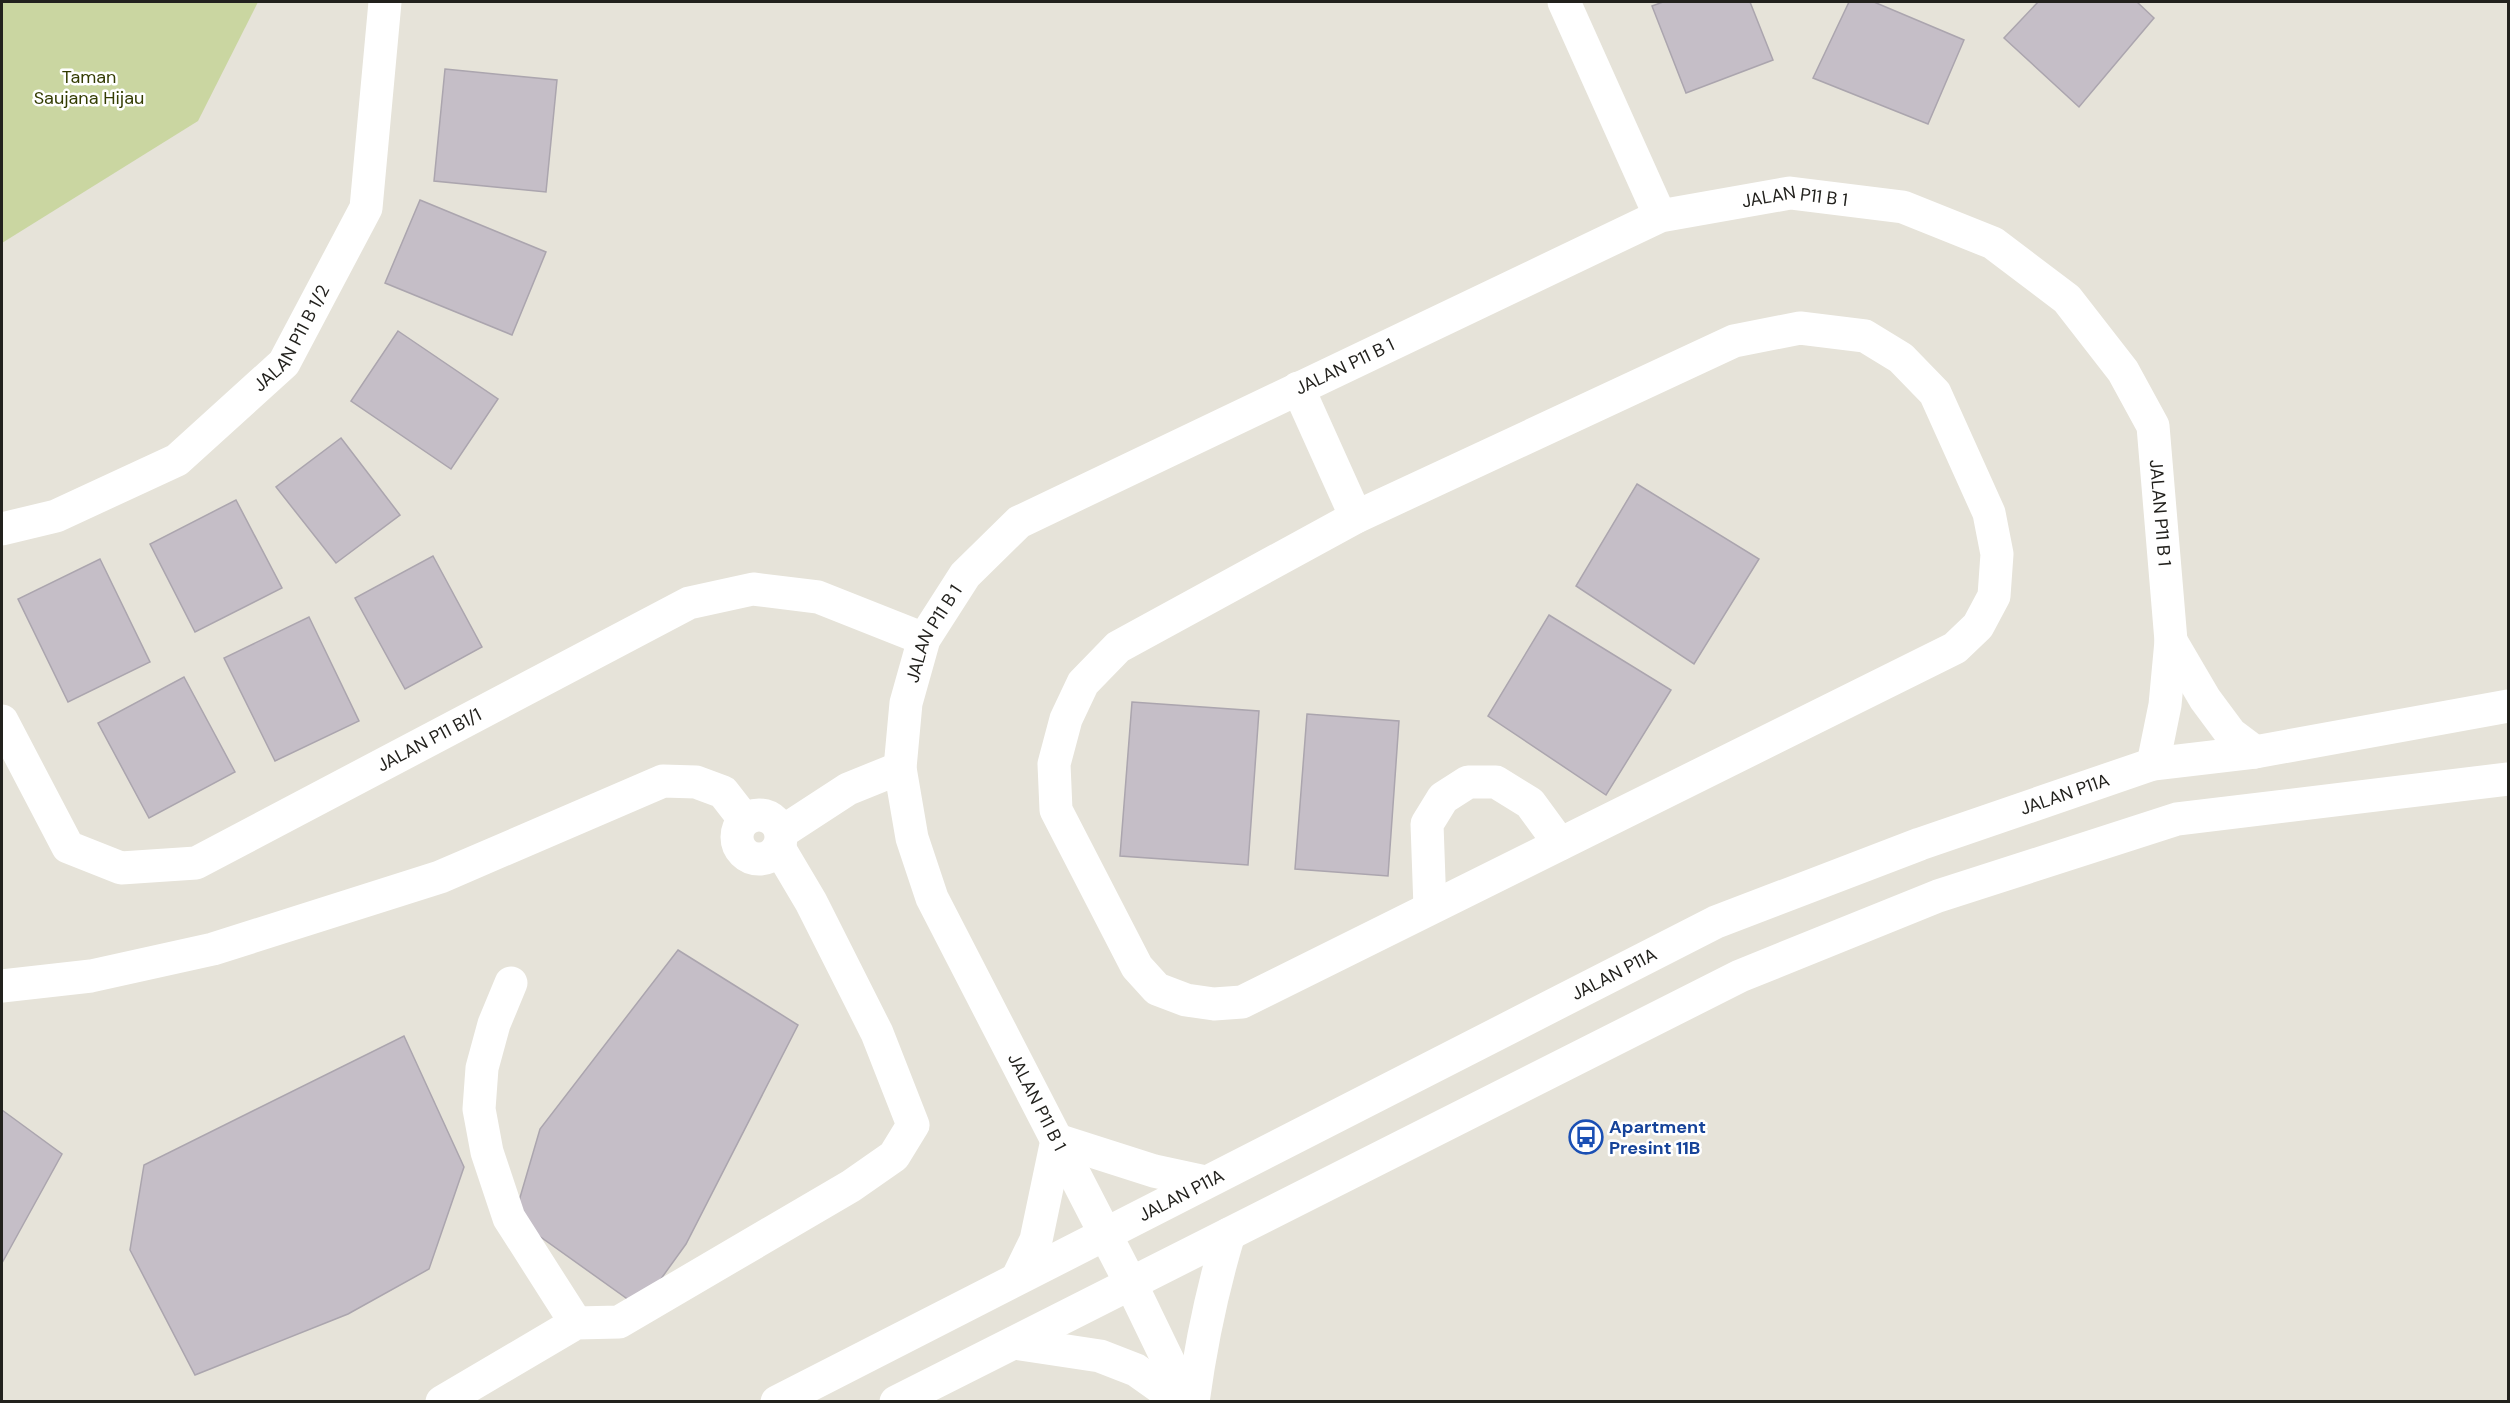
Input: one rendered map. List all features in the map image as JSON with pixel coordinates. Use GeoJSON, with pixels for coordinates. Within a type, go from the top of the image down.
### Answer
{"type":"FeatureCollection","features":[{"type":"Feature","properties":{"kind":"street","name":"JALAN P11 B 1/2"},"geometry":{"type":"LineString","coordinates":[[2,529],[56,516],[177,460],[284,363],[366,208],[385,2]]}},
{"type":"Feature","properties":{"kind":"street"},"geometry":{"type":"LineString","coordinates":[[1563,2],[1660,216]]}},
{"type":"Feature","properties":{"kind":"street","name":"JALAN P11 B 1"},"geometry":{"type":"LineString","coordinates":[[1188,1401],[1131,1284],[932,898],[912,838],[900,768],[906,703],[924,639],[965,576],[1019,522],[1660,216],[1790,193],[1903,207],[1993,243],[2067,299],[2123,371],[2153,426],[2171,641],[2165,705],[2153,764]]}},
{"type":"Feature","properties":{"kind":"street"},"geometry":{"type":"LineString","coordinates":[[1800,328],[1865,336],[1901,358],[1935,393],[1989,513],[1997,554],[1994,596],[1978,626],[1954,648],[1242,1002],[1214,1004],[1186,1000],[1157,989],[1137,967],[1056,810],[1054,764],[1065,719],[1083,683],[1118,647],[1356,517],[1734,341],[1800,328]]}},
{"type":"Feature","properties":{"kind":"street"},"geometry":{"type":"LineString","coordinates":[[1298,388],[1356,517]]}},
{"type":"Feature","properties":{"kind":"street","name":"JALAN P11 B1/1"},"geometry":{"type":"LineString","coordinates":[[2,721],[68,848],[121,868],[196,863],[689,603],[753,589],[818,597],[924,639]]}},
{"type":"Feature","properties":{"kind":"street","name":"JALAN P11 B 1"},"geometry":{"type":"LineString","coordinates":[[2171,641],[2205,699],[2231,734],[2255,752]]}},
{"type":"Feature","properties":{"kind":"street","name":"JALAN P11A"},"geometry":{"type":"LineString","coordinates":[[777,1401],[1716,922],[1920,844],[2153,764],[2255,752],[2508,706]]}},
{"type":"Feature","properties":{"kind":"street"},"geometry":{"type":"LineString","coordinates":[[2,986],[91,976],[213,949],[440,877],[663,781],[696,782],[723,792],[744,819],[737,833],[740,848],[752,858],[767,858],[781,840],[848,789],[900,768]]}},
{"type":"Feature","properties":{"kind":"street"},"geometry":{"type":"LineString","coordinates":[[896,1401],[1740,976],[1938,896],[2177,819],[2508,779]]}},
{"type":"Feature","properties":{"kind":"street"},"geometry":{"type":"LineString","coordinates":[[1430,908],[1427,824],[1443,798],[1468,782],[1496,782],[1530,803],[1560,844]]}},
{"type":"Feature","properties":{"kind":"street"},"geometry":{"type":"LineString","coordinates":[[442,1401],[576,1323],[619,1322],[693,1280],[850,1186],[894,1156],[914,1125],[877,1033],[781,840]]}},
{"type":"Feature","properties":{"kind":"street"},"geometry":{"type":"LineString","coordinates":[[511,983],[494,1024],[482,1068],[479,1109],[487,1152],[509,1218],[576,1323]]}},
{"type":"Feature","properties":{"kind":"street"},"geometry":{"type":"LineString","coordinates":[[1018,1277],[1036,1240],[1057,1140],[1154,1171],[1205,1182]]}},
{"type":"Feature","properties":{"kind":"street"},"geometry":{"type":"LineString","coordinates":[[1194,1401],[1202,1336],[1229,1234]]}},
{"type":"Feature","properties":{"kind":"street"},"geometry":{"type":"LineString","coordinates":[[1014,1342],[1100,1356],[1136,1370],[1181,1401]]}},
{"type":"Feature","properties":{"kind":"green space","name":"Taman Saujana Hijau"},"geometry":{"type":"Polygon","coordinates":[[[2,2],[258,2],[198,121],[2,243],[2,2]]]}},
{"type":"Feature","properties":{"kind":"building"},"geometry":{"type":"Polygon","coordinates":[[[1663,2],[1750,2],[1773,60],[1686,93],[1652,6],[1663,2]]]}},
{"type":"Feature","properties":{"kind":"building"},"geometry":{"type":"Polygon","coordinates":[[[1849,2],[1874,2],[1964,40],[1928,124],[1813,78],[1849,2]]]}},
{"type":"Feature","properties":{"kind":"building"},"geometry":{"type":"Polygon","coordinates":[[[2038,2],[2137,2],[2154,18],[2079,107],[2004,38],[2038,2]]]}},
{"type":"Feature","properties":{"kind":"building"},"geometry":{"type":"Polygon","coordinates":[[[445,69],[557,80],[546,192],[434,181],[445,69]]]}},
{"type":"Feature","properties":{"kind":"building"},"geometry":{"type":"Polygon","coordinates":[[[420,200],[546,252],[512,335],[385,283],[420,200]]]}},
{"type":"Feature","properties":{"kind":"building"},"geometry":{"type":"Polygon","coordinates":[[[398,331],[498,399],[451,469],[351,401],[398,331]]]}},
{"type":"Feature","properties":{"kind":"building"},"geometry":{"type":"Polygon","coordinates":[[[341,438],[400,515],[336,563],[276,487],[341,438]]]}},
{"type":"Feature","properties":{"kind":"building"},"geometry":{"type":"Polygon","coordinates":[[[1637,484],[1759,559],[1694,664],[1576,586],[1637,484]]]}},
{"type":"Feature","properties":{"kind":"building"},"geometry":{"type":"Polygon","coordinates":[[[236,500],[282,588],[195,632],[150,544],[236,500]]]}},
{"type":"Feature","properties":{"kind":"building"},"geometry":{"type":"Polygon","coordinates":[[[433,556],[482,647],[405,689],[355,598],[433,556]]]}},
{"type":"Feature","properties":{"kind":"building"},"geometry":{"type":"Polygon","coordinates":[[[100,559],[150,662],[68,702],[18,599],[100,559]]]}},
{"type":"Feature","properties":{"kind":"building"},"geometry":{"type":"Polygon","coordinates":[[[1549,615],[1671,690],[1606,795],[1488,716],[1549,615]]]}},
{"type":"Feature","properties":{"kind":"building"},"geometry":{"type":"Polygon","coordinates":[[[309,617],[359,721],[275,761],[224,658],[309,617]]]}},
{"type":"Feature","properties":{"kind":"building"},"geometry":{"type":"Polygon","coordinates":[[[184,677],[235,772],[149,818],[98,723],[184,677]]]}},
{"type":"Feature","properties":{"kind":"building"},"geometry":{"type":"Polygon","coordinates":[[[1132,702],[1259,711],[1248,865],[1120,856],[1132,702]]]}},
{"type":"Feature","properties":{"kind":"building"},"geometry":{"type":"Polygon","coordinates":[[[1307,714],[1399,721],[1388,876],[1295,869],[1307,714]]]}},
{"type":"Feature","properties":{"kind":"building"},"geometry":{"type":"Polygon","coordinates":[[[678,950],[798,1025],[686,1244],[640,1308],[514,1218],[540,1129],[678,950]]]}},
{"type":"Feature","properties":{"kind":"building"},"geometry":{"type":"Polygon","coordinates":[[[404,1036],[464,1167],[429,1269],[348,1314],[195,1375],[130,1250],[144,1165],[404,1036]]]}},
{"type":"Feature","properties":{"kind":"building"},"geometry":{"type":"Polygon","coordinates":[[[2,1110],[62,1154],[2,1263],[2,1110]]]}},
{"type":"Feature","properties":{"kind":"place","name":"Apartment Presint 11B"},"geometry":{"type":"Point","coordinates":[1586,1137]}}]}
